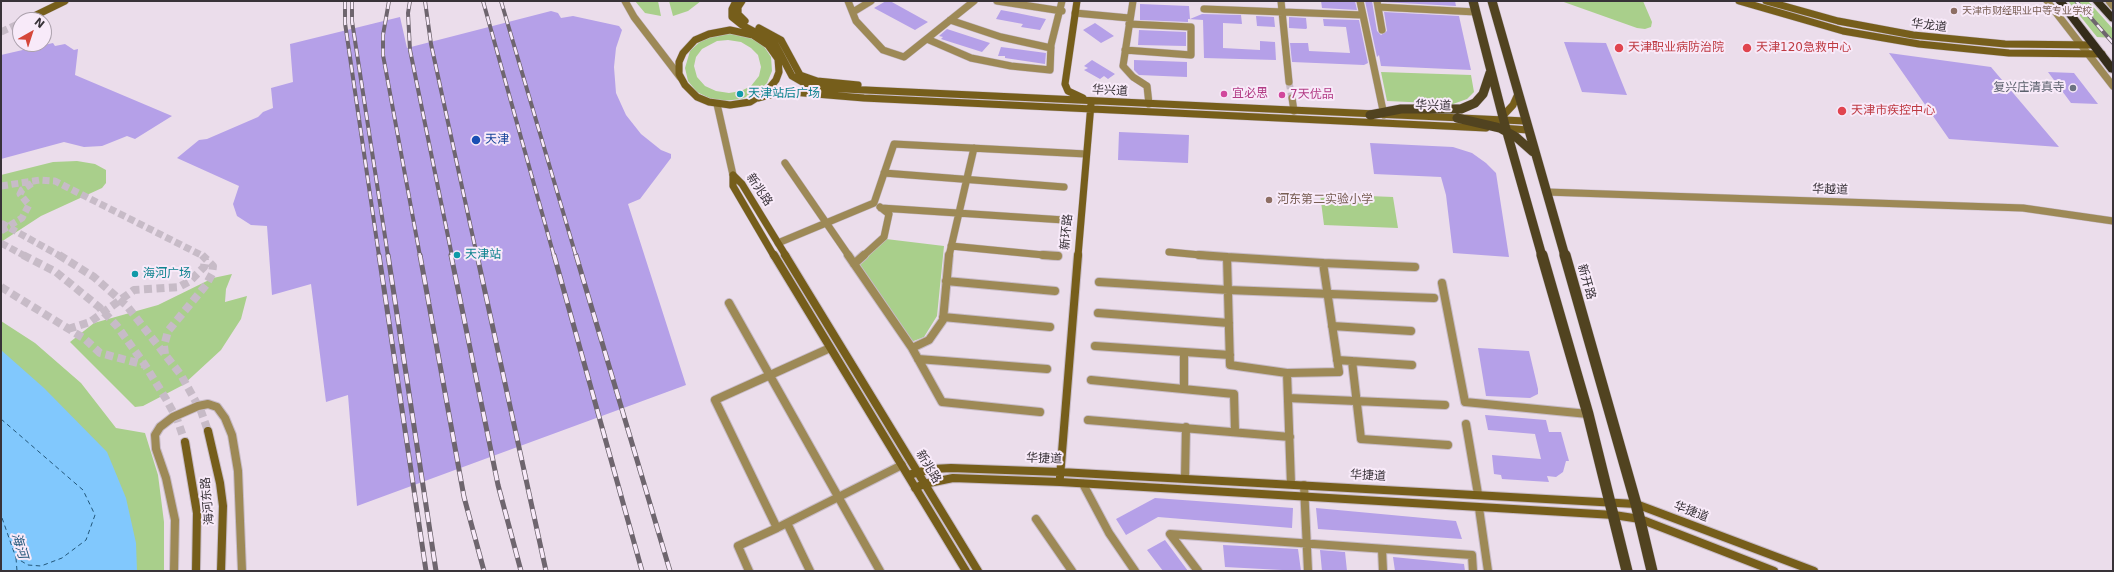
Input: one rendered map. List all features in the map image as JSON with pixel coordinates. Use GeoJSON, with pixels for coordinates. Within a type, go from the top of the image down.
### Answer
{"type":"FeatureCollection","features":[{"type":"Feature","properties":{"kind":"highway"},"geometry":{"type":"LineString","coordinates":[[2060,1],[2087,48],[2102,54],[2112,69]]}},
{"type":"Feature","properties":{"kind":"highway"},"geometry":{"type":"LineString","coordinates":[[2097,1],[2113,19]]}},
{"type":"Feature","properties":{"kind":"highway"},"geometry":{"type":"LineString","coordinates":[[2112,69],[2113,57]]}},
{"type":"Feature","properties":{"kind":"main road"},"geometry":{"type":"LineString","coordinates":[[1473,1],[1491,69],[1503,124],[1588,414],[1627,571]]}},
{"type":"Feature","properties":{"kind":"main road","name":"新开路"},"geometry":{"type":"LineString","coordinates":[[1492,1],[1525,121],[1636,504],[1652,571]]}},
{"type":"Feature","properties":{"kind":"main road"},"geometry":{"type":"LineString","coordinates":[[1370,115],[1412,108],[1461,109],[1475,103],[1483,94],[1488,83],[1491,69]]}},
{"type":"Feature","properties":{"kind":"main road"},"geometry":{"type":"LineString","coordinates":[[1458,122],[1503,124],[1535,155]]}},
{"type":"Feature","properties":{"kind":"street"},"geometry":{"type":"LineString","coordinates":[[42,12],[64,1]]}},
{"type":"Feature","properties":{"kind":"street"},"geometry":{"type":"LineString","coordinates":[[625,1],[634,17],[688,89],[697,97],[716,104],[737,105],[758,98],[776,80],[779,72],[779,63],[776,55],[768,45],[759,38],[746,32],[723,31],[709,34],[695,40],[687,48],[681,58],[679,67],[680,77]]}},
{"type":"Feature","properties":{"kind":"street","name":"华兴道"},"geometry":{"type":"LineString","coordinates":[[736,1],[732,9],[732,17],[742,25],[774,42],[789,73],[804,83],[836,89],[1091,105],[1149,104],[1370,115]]}},
{"type":"Feature","properties":{"kind":"street"},"geometry":{"type":"LineString","coordinates":[[742,1],[738,7],[739,16],[781,40],[788,51],[794,67],[804,77],[825,82],[920,94]]}},
{"type":"Feature","properties":{"kind":"street"},"geometry":{"type":"LineString","coordinates":[[848,1],[856,21],[883,50],[904,57],[974,1]]}},
{"type":"Feature","properties":{"kind":"street"},"geometry":{"type":"LineString","coordinates":[[853,12],[871,1]]}},
{"type":"Feature","properties":{"kind":"street"},"geometry":{"type":"LineString","coordinates":[[997,1],[1061,11]]}},
{"type":"Feature","properties":{"kind":"street"},"geometry":{"type":"LineString","coordinates":[[926,39],[971,58],[1011,66],[1050,70],[1051,48],[1061,11],[1062,1]]}},
{"type":"Feature","properties":{"kind":"street"},"geometry":{"type":"LineString","coordinates":[[1077,1],[1066,88],[1071,93],[1091,105]]}},
{"type":"Feature","properties":{"kind":"street"},"geometry":{"type":"LineString","coordinates":[[1133,1],[1123,66],[1132,77],[1147,86],[1149,104]]}},
{"type":"Feature","properties":{"kind":"street"},"geometry":{"type":"LineString","coordinates":[[1281,1],[1290,82]]}},
{"type":"Feature","properties":{"kind":"street"},"geometry":{"type":"LineString","coordinates":[[1360,1],[1362,15],[1372,49],[1384,113]]}},
{"type":"Feature","properties":{"kind":"street"},"geometry":{"type":"LineString","coordinates":[[1739,1],[1843,31],[1919,44],[2009,53],[2087,48]]}},
{"type":"Feature","properties":{"kind":"street","name":"华龙道"},"geometry":{"type":"LineString","coordinates":[[1766,1],[1838,21],[1913,35],[2005,44],[2087,48]]}},
{"type":"Feature","properties":{"kind":"street"},"geometry":{"type":"LineString","coordinates":[[2047,1],[2087,48],[2113,86]]}},
{"type":"Feature","properties":{"kind":"street"},"geometry":{"type":"LineString","coordinates":[[2109,1],[2113,6]]}},
{"type":"Feature","properties":{"kind":"street"},"geometry":{"type":"LineString","coordinates":[[1382,30],[1378,4],[1476,12]]}},
{"type":"Feature","properties":{"kind":"street"},"geometry":{"type":"LineString","coordinates":[[1204,9],[1362,15]]}},
{"type":"Feature","properties":{"kind":"street"},"geometry":{"type":"LineString","coordinates":[[1075,13],[1191,28],[1191,55],[1125,50]]}},
{"type":"Feature","properties":{"kind":"street"},"geometry":{"type":"LineString","coordinates":[[950,20],[1001,37],[1051,48]]}},
{"type":"Feature","properties":{"kind":"street","name":"华兴道"},"geometry":{"type":"LineString","coordinates":[[758,98],[777,93],[792,92],[864,98],[1091,105],[1503,124],[1525,121]]}},
{"type":"Feature","properties":{"kind":"street"},"geometry":{"type":"LineString","coordinates":[[1503,124],[1514,105],[1518,94]]}},
{"type":"Feature","properties":{"kind":"street"},"geometry":{"type":"LineString","coordinates":[[1292,98],[1294,111]]}},
{"type":"Feature","properties":{"kind":"street"},"geometry":{"type":"LineString","coordinates":[[716,104],[734,175]]}},
{"type":"Feature","properties":{"kind":"street","name":"新环路"},"geometry":{"type":"LineString","coordinates":[[1060,482],[1091,105]]}},
{"type":"Feature","properties":{"kind":"street","name":"华兴道"},"geometry":{"type":"LineString","coordinates":[[1384,113],[1458,122]]}},
{"type":"Feature","properties":{"kind":"street","name":"华兴道"},"geometry":{"type":"LineString","coordinates":[[1503,124],[1528,130]]}},
{"type":"Feature","properties":{"kind":"street"},"geometry":{"type":"LineString","coordinates":[[878,205],[884,173],[894,144],[1086,154]]}},
{"type":"Feature","properties":{"kind":"street"},"geometry":{"type":"LineString","coordinates":[[912,348],[929,340],[943,320],[946,281],[951,246],[974,148]]}},
{"type":"Feature","properties":{"kind":"street"},"geometry":{"type":"LineString","coordinates":[[785,164],[912,348],[942,402],[1040,412]]}},
{"type":"Feature","properties":{"kind":"street"},"geometry":{"type":"LineString","coordinates":[[884,173],[1064,187]]}},
{"type":"Feature","properties":{"kind":"street","name":"新兆路"},"geometry":{"type":"LineString","coordinates":[[734,175],[742,184],[778,243],[913,474],[915,488],[966,571]]}},
{"type":"Feature","properties":{"kind":"street","name":"新兆路"},"geometry":{"type":"LineString","coordinates":[[734,175],[733,186],[902,465],[924,484],[978,571]]}},
{"type":"Feature","properties":{"kind":"street","name":"华越道"},"geometry":{"type":"LineString","coordinates":[[1546,192],[2023,208],[2113,221]]}},
{"type":"Feature","properties":{"kind":"street"},"geometry":{"type":"LineString","coordinates":[[854,264],[884,238],[889,214],[878,205]]}},
{"type":"Feature","properties":{"kind":"street"},"geometry":{"type":"LineString","coordinates":[[778,243],[826,223],[878,205],[959,213],[1064,220]]}},
{"type":"Feature","properties":{"kind":"street"},"geometry":{"type":"LineString","coordinates":[[951,246],[1058,256]]}},
{"type":"Feature","properties":{"kind":"street"},"geometry":{"type":"LineString","coordinates":[[1169,252],[1415,268]]}},
{"type":"Feature","properties":{"kind":"street"},"geometry":{"type":"LineString","coordinates":[[1228,257],[1230,365],[1287,373],[1339,372],[1323,263]]}},
{"type":"Feature","properties":{"kind":"street"},"geometry":{"type":"LineString","coordinates":[[946,281],[1055,291]]}},
{"type":"Feature","properties":{"kind":"street"},"geometry":{"type":"LineString","coordinates":[[1099,282],[1228,290],[1434,298]]}},
{"type":"Feature","properties":{"kind":"street"},"geometry":{"type":"LineString","coordinates":[[1442,283],[1465,402],[1588,414]]}},
{"type":"Feature","properties":{"kind":"street"},"geometry":{"type":"LineString","coordinates":[[729,302],[880,571]]}},
{"type":"Feature","properties":{"kind":"street"},"geometry":{"type":"LineString","coordinates":[[1098,313],[1229,323]]}},
{"type":"Feature","properties":{"kind":"street"},"geometry":{"type":"LineString","coordinates":[[943,317],[1050,327]]}},
{"type":"Feature","properties":{"kind":"street"},"geometry":{"type":"LineString","coordinates":[[1332,326],[1411,331]]}},
{"type":"Feature","properties":{"kind":"street"},"geometry":{"type":"LineString","coordinates":[[1095,346],[1230,355]]}},
{"type":"Feature","properties":{"kind":"street"},"geometry":{"type":"LineString","coordinates":[[777,528],[715,400],[830,348]]}},
{"type":"Feature","properties":{"kind":"street"},"geometry":{"type":"LineString","coordinates":[[1184,352],[1184,389]]}},
{"type":"Feature","properties":{"kind":"street"},"geometry":{"type":"LineString","coordinates":[[918,359],[1047,369]]}},
{"type":"Feature","properties":{"kind":"street"},"geometry":{"type":"LineString","coordinates":[[1337,360],[1412,365]]}},
{"type":"Feature","properties":{"kind":"street"},"geometry":{"type":"LineString","coordinates":[[1352,361],[1361,439],[1448,445]]}},
{"type":"Feature","properties":{"kind":"street"},"geometry":{"type":"LineString","coordinates":[[1287,373],[1291,484]]}},
{"type":"Feature","properties":{"kind":"street"},"geometry":{"type":"LineString","coordinates":[[1091,380],[1234,394],[1235,431]]}},
{"type":"Feature","properties":{"kind":"street"},"geometry":{"type":"LineString","coordinates":[[1288,398],[1445,405]]}},
{"type":"Feature","properties":{"kind":"street"},"geometry":{"type":"LineString","coordinates":[[174,571],[175,520],[166,478],[156,449],[155,435],[160,427],[173,417],[198,406],[208,404],[217,407],[225,418],[232,435],[238,471],[242,571]]}},
{"type":"Feature","properties":{"kind":"street"},"geometry":{"type":"LineString","coordinates":[[1088,420],[1235,431],[1290,437]]}},
{"type":"Feature","properties":{"kind":"street"},"geometry":{"type":"LineString","coordinates":[[1466,424],[1478,494]]}},
{"type":"Feature","properties":{"kind":"street"},"geometry":{"type":"LineString","coordinates":[[1185,478],[1186,428]]}},
{"type":"Feature","properties":{"kind":"street","name":"海河东路"},"geometry":{"type":"LineString","coordinates":[[208,431],[220,484],[223,506],[221,571]]}},
{"type":"Feature","properties":{"kind":"street","name":"海河东路"},"geometry":{"type":"LineString","coordinates":[[185,442],[197,513],[196,571]]}},
{"type":"Feature","properties":{"kind":"street"},"geometry":{"type":"LineString","coordinates":[[750,571],[738,546],[902,465]]}},
{"type":"Feature","properties":{"kind":"street","name":"华捷道"},"geometry":{"type":"LineString","coordinates":[[913,474],[951,468],[1060,472],[1478,494],[1636,504],[1814,571]]}},
{"type":"Feature","properties":{"kind":"street","name":"华捷道"},"geometry":{"type":"LineString","coordinates":[[915,488],[924,484],[953,478],[1060,482],[1305,498],[1614,515],[1640,519],[1774,571]]}},
{"type":"Feature","properties":{"kind":"street"},"geometry":{"type":"LineString","coordinates":[[1083,484],[1109,533],[1135,571]]}},
{"type":"Feature","properties":{"kind":"street"},"geometry":{"type":"LineString","coordinates":[[1304,485],[1308,571]]}},
{"type":"Feature","properties":{"kind":"street"},"geometry":{"type":"LineString","coordinates":[[1479,508],[1488,571]]}},
{"type":"Feature","properties":{"kind":"street"},"geometry":{"type":"LineString","coordinates":[[1036,519],[1072,571]]}},
{"type":"Feature","properties":{"kind":"street"},"geometry":{"type":"LineString","coordinates":[[786,523],[810,571]]}},
{"type":"Feature","properties":{"kind":"street"},"geometry":{"type":"LineString","coordinates":[[1198,571],[1170,534],[1306,542],[1472,555],[1473,571]]}},
{"type":"Feature","properties":{"kind":"street"},"geometry":{"type":"LineString","coordinates":[[1382,549],[1383,571]]}},
{"type":"Feature","properties":{"kind":"green space"},"geometry":{"type":"Polygon","coordinates":[[[635,1],[658,1],[661,16],[645,13],[635,1]]]}},
{"type":"Feature","properties":{"kind":"green space"},"geometry":{"type":"Polygon","coordinates":[[[669,1],[701,1],[688,11],[673,16],[669,1]]]}},
{"type":"Feature","properties":{"kind":"green space"},"geometry":{"type":"Polygon","coordinates":[[[1561,1],[1643,1],[1652,22],[1651,27],[1645,29],[1637,28],[1561,1]]]}},
{"type":"Feature","properties":{"kind":"green space"},"geometry":{"type":"Polygon","coordinates":[[[2068,1],[2088,1],[2113,29],[2113,38],[2097,37],[2068,1]]]}},
{"type":"Feature","properties":{"kind":"green space"},"geometry":{"type":"Polygon","coordinates":[[[729,33],[749,37],[763,45],[771,57],[772,71],[767,83],[756,93],[741,99],[723,101],[709,98],[697,92],[688,81],[685,68],[690,51],[709,36],[729,33]],[[728,40],[717,41],[702,49],[696,57],[694,66],[697,77],[705,86],[716,91],[729,93],[741,91],[751,86],[759,76],[761,67],[758,55],[751,48],[741,42],[728,40]]]}},
{"type":"Feature","properties":{"kind":"green space"},"geometry":{"type":"Polygon","coordinates":[[[1381,72],[1471,75],[1474,92],[1467,99],[1453,104],[1387,101],[1381,72]]]}},
{"type":"Feature","properties":{"kind":"green space"},"geometry":{"type":"Polygon","coordinates":[[[77,161],[95,164],[106,170],[106,183],[102,188],[41,216],[1,242],[1,175],[53,162],[77,161]]]}},
{"type":"Feature","properties":{"kind":"green space"},"geometry":{"type":"Polygon","coordinates":[[[1320,194],[1393,197],[1398,228],[1324,225],[1320,194]]]}},
{"type":"Feature","properties":{"kind":"green space"},"geometry":{"type":"Polygon","coordinates":[[[886,239],[944,246],[937,316],[924,337],[906,344],[856,267],[886,239]]]}},
{"type":"Feature","properties":{"kind":"green space"},"geometry":{"type":"Polygon","coordinates":[[[232,274],[226,289],[225,302],[247,296],[241,319],[221,350],[183,385],[143,406],[135,407],[70,342],[94,323],[158,305],[213,278],[232,274]]]}},
{"type":"Feature","properties":{"kind":"green space"},"geometry":{"type":"Polygon","coordinates":[[[1,321],[35,343],[81,383],[116,428],[145,433],[158,475],[164,522],[164,571],[1,571],[1,321]]]}},
{"type":"Feature","properties":{"kind":"water","name":"海河"},"geometry":{"type":"Polygon","coordinates":[[[1,350],[44,388],[107,452],[126,498],[136,543],[137,571],[1,571],[1,350]]]}},
{"type":"Feature","properties":{"kind":"building"},"geometry":{"type":"Polygon","coordinates":[[[886,1],[890,1],[928,22],[915,30],[874,8],[886,1]]]}},
{"type":"Feature","properties":{"kind":"building"},"geometry":{"type":"Polygon","coordinates":[[[1321,1],[1355,1],[1357,10],[1322,8],[1321,1]]]}},
{"type":"Feature","properties":{"kind":"building"},"geometry":{"type":"Polygon","coordinates":[[[1365,1],[1372,1],[1377,31],[1381,35],[1387,31],[1384,12],[1459,16],[1471,70],[1381,66],[1379,55],[1377,57],[1365,1]]]}},
{"type":"Feature","properties":{"kind":"building"},"geometry":{"type":"Polygon","coordinates":[[[1455,1],[1456,6],[1382,2],[1455,1]]]}},
{"type":"Feature","properties":{"kind":"building"},"geometry":{"type":"Polygon","coordinates":[[[1140,4],[1189,6],[1190,19],[1202,14],[1241,15],[1242,24],[1223,23],[1223,48],[1260,50],[1260,41],[1275,42],[1276,60],[1204,58],[1203,20],[1188,19],[1188,22],[1140,20],[1140,4]]]}},
{"type":"Feature","properties":{"kind":"building"},"geometry":{"type":"Polygon","coordinates":[[[1001,10],[1046,19],[1040,30],[1021,27],[1023,24],[996,19],[1001,10]]]}},
{"type":"Feature","properties":{"kind":"building","name":"天津站"},"geometry":{"type":"Polygon","coordinates":[[[551,11],[558,13],[561,18],[573,16],[619,26],[622,30],[616,48],[614,67],[616,93],[626,115],[641,134],[661,150],[671,154],[671,158],[640,199],[628,204],[686,385],[357,506],[348,395],[326,402],[311,284],[272,295],[267,226],[251,225],[237,216],[233,204],[239,186],[177,158],[199,140],[207,139],[258,117],[263,112],[273,108],[271,88],[293,82],[290,44],[400,17],[407,48],[551,11]]]}},
{"type":"Feature","properties":{"kind":"building"},"geometry":{"type":"Polygon","coordinates":[[[1256,16],[1274,17],[1275,27],[1257,26],[1256,16]]]}},
{"type":"Feature","properties":{"kind":"building"},"geometry":{"type":"Polygon","coordinates":[[[1289,17],[1306,18],[1307,28],[1289,28],[1289,17]]]}},
{"type":"Feature","properties":{"kind":"building"},"geometry":{"type":"Polygon","coordinates":[[[1323,19],[1359,20],[1368,63],[1364,65],[1292,62],[1290,43],[1308,43],[1309,51],[1350,53],[1346,27],[1324,26],[1323,19]]]}},
{"type":"Feature","properties":{"kind":"building"},"geometry":{"type":"Polygon","coordinates":[[[1095,23],[1114,36],[1101,43],[1083,30],[1095,23]]]}},
{"type":"Feature","properties":{"kind":"building"},"geometry":{"type":"Polygon","coordinates":[[[947,29],[990,43],[982,52],[941,39],[943,37],[939,36],[947,29]]]}},
{"type":"Feature","properties":{"kind":"building"},"geometry":{"type":"Polygon","coordinates":[[[1139,30],[1186,32],[1186,46],[1138,45],[1139,30]]]}},
{"type":"Feature","properties":{"kind":"building"},"geometry":{"type":"Polygon","coordinates":[[[1564,42],[1606,43],[1627,95],[1582,92],[1564,42]]]}},
{"type":"Feature","properties":{"kind":"building"},"geometry":{"type":"Polygon","coordinates":[[[52,43],[55,46],[65,44],[74,50],[78,49],[75,75],[172,116],[135,139],[127,136],[102,146],[84,147],[64,142],[1,159],[1,55],[14,52],[52,52],[52,43]]]}},
{"type":"Feature","properties":{"kind":"building"},"geometry":{"type":"Polygon","coordinates":[[[1001,47],[1046,53],[1045,64],[998,56],[1001,47]]]}},
{"type":"Feature","properties":{"kind":"building"},"geometry":{"type":"Polygon","coordinates":[[[1889,53],[1991,67],[2059,147],[1949,139],[1889,53]]]}},
{"type":"Feature","properties":{"kind":"building"},"geometry":{"type":"Polygon","coordinates":[[[1092,60],[1115,74],[1108,79],[1104,76],[1100,79],[1084,70],[1088,68],[1084,66],[1092,60]]]}},
{"type":"Feature","properties":{"kind":"building"},"geometry":{"type":"Polygon","coordinates":[[[1134,60],[1187,62],[1187,77],[1139,75],[1134,70],[1134,60]]]}},
{"type":"Feature","properties":{"kind":"building","name":"复兴庄清真寺"},"geometry":{"type":"Polygon","coordinates":[[[2048,72],[2074,73],[2098,104],[2071,103],[2048,72]]]}},
{"type":"Feature","properties":{"kind":"building"},"geometry":{"type":"Polygon","coordinates":[[[1119,132],[1189,135],[1188,163],[1118,160],[1119,132]]]}},
{"type":"Feature","properties":{"kind":"building"},"geometry":{"type":"Polygon","coordinates":[[[1370,143],[1453,147],[1472,153],[1486,163],[1496,173],[1509,257],[1453,253],[1446,195],[1441,177],[1374,174],[1370,143]]]}},
{"type":"Feature","properties":{"kind":"building"},"geometry":{"type":"Polygon","coordinates":[[[1478,348],[1529,351],[1538,394],[1530,398],[1486,396],[1478,348]]]}},
{"type":"Feature","properties":{"kind":"building"},"geometry":{"type":"Polygon","coordinates":[[[1485,415],[1546,420],[1549,432],[1561,432],[1569,461],[1566,461],[1563,472],[1556,477],[1547,476],[1549,482],[1502,479],[1501,475],[1494,474],[1492,455],[1541,459],[1535,434],[1488,430],[1485,415]]]}},
{"type":"Feature","properties":{"kind":"building"},"geometry":{"type":"Polygon","coordinates":[[[1155,498],[1293,508],[1292,528],[1158,517],[1126,535],[1116,519],[1155,498]]]}},
{"type":"Feature","properties":{"kind":"building"},"geometry":{"type":"Polygon","coordinates":[[[1316,508],[1456,521],[1462,539],[1318,529],[1316,508]]]}},
{"type":"Feature","properties":{"kind":"building"},"geometry":{"type":"Polygon","coordinates":[[[1165,540],[1188,571],[1163,571],[1147,550],[1165,540]]]}},
{"type":"Feature","properties":{"kind":"building"},"geometry":{"type":"Polygon","coordinates":[[[1223,545],[1298,549],[1301,571],[1225,567],[1223,545]]]}},
{"type":"Feature","properties":{"kind":"building"},"geometry":{"type":"Polygon","coordinates":[[[1320,550],[1345,552],[1347,571],[1322,571],[1320,550]]]}},
{"type":"Feature","properties":{"kind":"building"},"geometry":{"type":"Polygon","coordinates":[[[1393,557],[1464,564],[1465,571],[1395,571],[1393,557]]]}},
{"type":"Feature","properties":{"kind":"ferry route"},"geometry":{"type":"LineString","coordinates":[[1,419],[83,490],[95,515],[86,540],[62,558],[41,566],[28,565],[16,558]]}},
{"type":"Feature","properties":{"kind":"ferry route"},"geometry":{"type":"LineString","coordinates":[[1,515],[16,558]]}},
{"type":"Feature","properties":{"kind":"ferry route"},"geometry":{"type":"LineString","coordinates":[[16,558],[17,571]]}},
{"type":"Feature","properties":{"kind":"tunnel"},"geometry":{"type":"LineString","coordinates":[[1,32],[12,27]]}},
{"type":"Feature","properties":{"kind":"tunnel"},"geometry":{"type":"LineString","coordinates":[[1289,82],[1292,98]]}},
{"type":"Feature","properties":{"kind":"tunnel"},"geometry":{"type":"LineString","coordinates":[[1,186],[40,180],[55,181],[203,256]]}},
{"type":"Feature","properties":{"kind":"tunnel"},"geometry":{"type":"LineString","coordinates":[[8,227],[22,218],[29,205],[20,194],[22,190],[34,182]]}},
{"type":"Feature","properties":{"kind":"tunnel"},"geometry":{"type":"LineString","coordinates":[[1,223],[8,227]]}},
{"type":"Feature","properties":{"kind":"tunnel"},"geometry":{"type":"LineString","coordinates":[[1,231],[8,227]]}},
{"type":"Feature","properties":{"kind":"tunnel"},"geometry":{"type":"LineString","coordinates":[[8,227],[60,256]]}},
{"type":"Feature","properties":{"kind":"tunnel"},"geometry":{"type":"LineString","coordinates":[[1,243],[25,256]]}},
{"type":"Feature","properties":{"kind":"tunnel"},"geometry":{"type":"LineString","coordinates":[[23,255],[56,272],[104,312]]}},
{"type":"Feature","properties":{"kind":"tunnel"},"geometry":{"type":"LineString","coordinates":[[59,255],[94,277],[120,300]]}},
{"type":"Feature","properties":{"kind":"tunnel"},"geometry":{"type":"LineString","coordinates":[[120,300],[134,290],[179,287],[190,281],[204,267],[205,258]]}},
{"type":"Feature","properties":{"kind":"tunnel"},"geometry":{"type":"LineString","coordinates":[[165,354],[164,346],[168,331],[206,285],[212,274],[213,266],[205,258]]}},
{"type":"Feature","properties":{"kind":"tunnel"},"geometry":{"type":"LineString","coordinates":[[1,287],[69,329]]}},
{"type":"Feature","properties":{"kind":"tunnel"},"geometry":{"type":"LineString","coordinates":[[104,312],[120,300]]}},
{"type":"Feature","properties":{"kind":"tunnel"},"geometry":{"type":"LineString","coordinates":[[120,300],[127,306],[181,375],[201,411],[208,431]]}},
{"type":"Feature","properties":{"kind":"tunnel"},"geometry":{"type":"LineString","coordinates":[[69,329],[90,322],[104,312]]}},
{"type":"Feature","properties":{"kind":"tunnel"},"geometry":{"type":"LineString","coordinates":[[104,312],[117,326],[145,365]]}},
{"type":"Feature","properties":{"kind":"tunnel"},"geometry":{"type":"LineString","coordinates":[[69,329],[85,339],[100,353],[145,365]]}},
{"type":"Feature","properties":{"kind":"tunnel"},"geometry":{"type":"LineString","coordinates":[[145,365],[177,419],[185,442]]}},
{"type":"Feature","properties":{"kind":"railway"},"geometry":{"type":"LineString","coordinates":[[345,1],[345,23],[379,256]]}},
{"type":"Feature","properties":{"kind":"railway"},"geometry":{"type":"LineString","coordinates":[[352,1],[352,21],[388,256]]}},
{"type":"Feature","properties":{"kind":"railway"},"geometry":{"type":"LineString","coordinates":[[389,1],[383,35],[383,55],[420,256]]}},
{"type":"Feature","properties":{"kind":"railway"},"geometry":{"type":"LineString","coordinates":[[410,1],[408,13],[410,50],[452,256]]}},
{"type":"Feature","properties":{"kind":"railway"},"geometry":{"type":"LineString","coordinates":[[425,1],[431,44],[477,256]]}},
{"type":"Feature","properties":{"kind":"railway"},"geometry":{"type":"LineString","coordinates":[[483,1],[554,256]]}},
{"type":"Feature","properties":{"kind":"railway"},"geometry":{"type":"LineString","coordinates":[[501,1],[576,256]]}},
{"type":"Feature","properties":{"kind":"railway"},"geometry":{"type":"LineString","coordinates":[[2076,1],[2113,43]]}},
{"type":"Feature","properties":{"kind":"railway"},"geometry":{"type":"LineString","coordinates":[[379,255],[426,571]]}},
{"type":"Feature","properties":{"kind":"railway"},"geometry":{"type":"LineString","coordinates":[[388,255],[436,571]]}},
{"type":"Feature","properties":{"kind":"railway"},"geometry":{"type":"LineString","coordinates":[[420,255],[464,497],[484,571]]}},
{"type":"Feature","properties":{"kind":"railway"},"geometry":{"type":"LineString","coordinates":[[451,255],[498,485],[521,571]]}},
{"type":"Feature","properties":{"kind":"railway"},"geometry":{"type":"LineString","coordinates":[[477,255],[546,571]]}},
{"type":"Feature","properties":{"kind":"railway"},"geometry":{"type":"LineString","coordinates":[[554,255],[642,571]]}},
{"type":"Feature","properties":{"kind":"railway"},"geometry":{"type":"LineString","coordinates":[[576,255],[670,571]]}},
{"type":"Feature","properties":{"kind":"place","name":"天津市财经职业中等专业学校"},"geometry":{"type":"Point","coordinates":[1954,11]}},
{"type":"Feature","properties":{"kind":"place","name":"天津职业病防治院"},"geometry":{"type":"Point","coordinates":[1619,48]}},
{"type":"Feature","properties":{"kind":"place","name":"天津120急救中心"},"geometry":{"type":"Point","coordinates":[1747,48]}},
{"type":"Feature","properties":{"kind":"place","name":"复兴庄清真寺"},"geometry":{"type":"Point","coordinates":[2073,88]}},
{"type":"Feature","properties":{"kind":"place","name":"天津站后广场"},"geometry":{"type":"Point","coordinates":[740,94]}},
{"type":"Feature","properties":{"kind":"place","name":"宜必思"},"geometry":{"type":"Point","coordinates":[1224,94]}},
{"type":"Feature","properties":{"kind":"place","name":"7天优品"},"geometry":{"type":"Point","coordinates":[1282,95]}},
{"type":"Feature","properties":{"kind":"place","name":"天津市疾控中心"},"geometry":{"type":"Point","coordinates":[1842,111]}},
{"type":"Feature","properties":{"kind":"place","name":"天津"},"geometry":{"type":"Point","coordinates":[476,140]}},
{"type":"Feature","properties":{"kind":"place","name":"河东第二实验小学"},"geometry":{"type":"Point","coordinates":[1269,200]}},
{"type":"Feature","properties":{"kind":"place","name":"天津站"},"geometry":{"type":"Point","coordinates":[457,255]}},
{"type":"Feature","properties":{"kind":"place","name":"海河广场"},"geometry":{"type":"Point","coordinates":[135,274]}}]}
